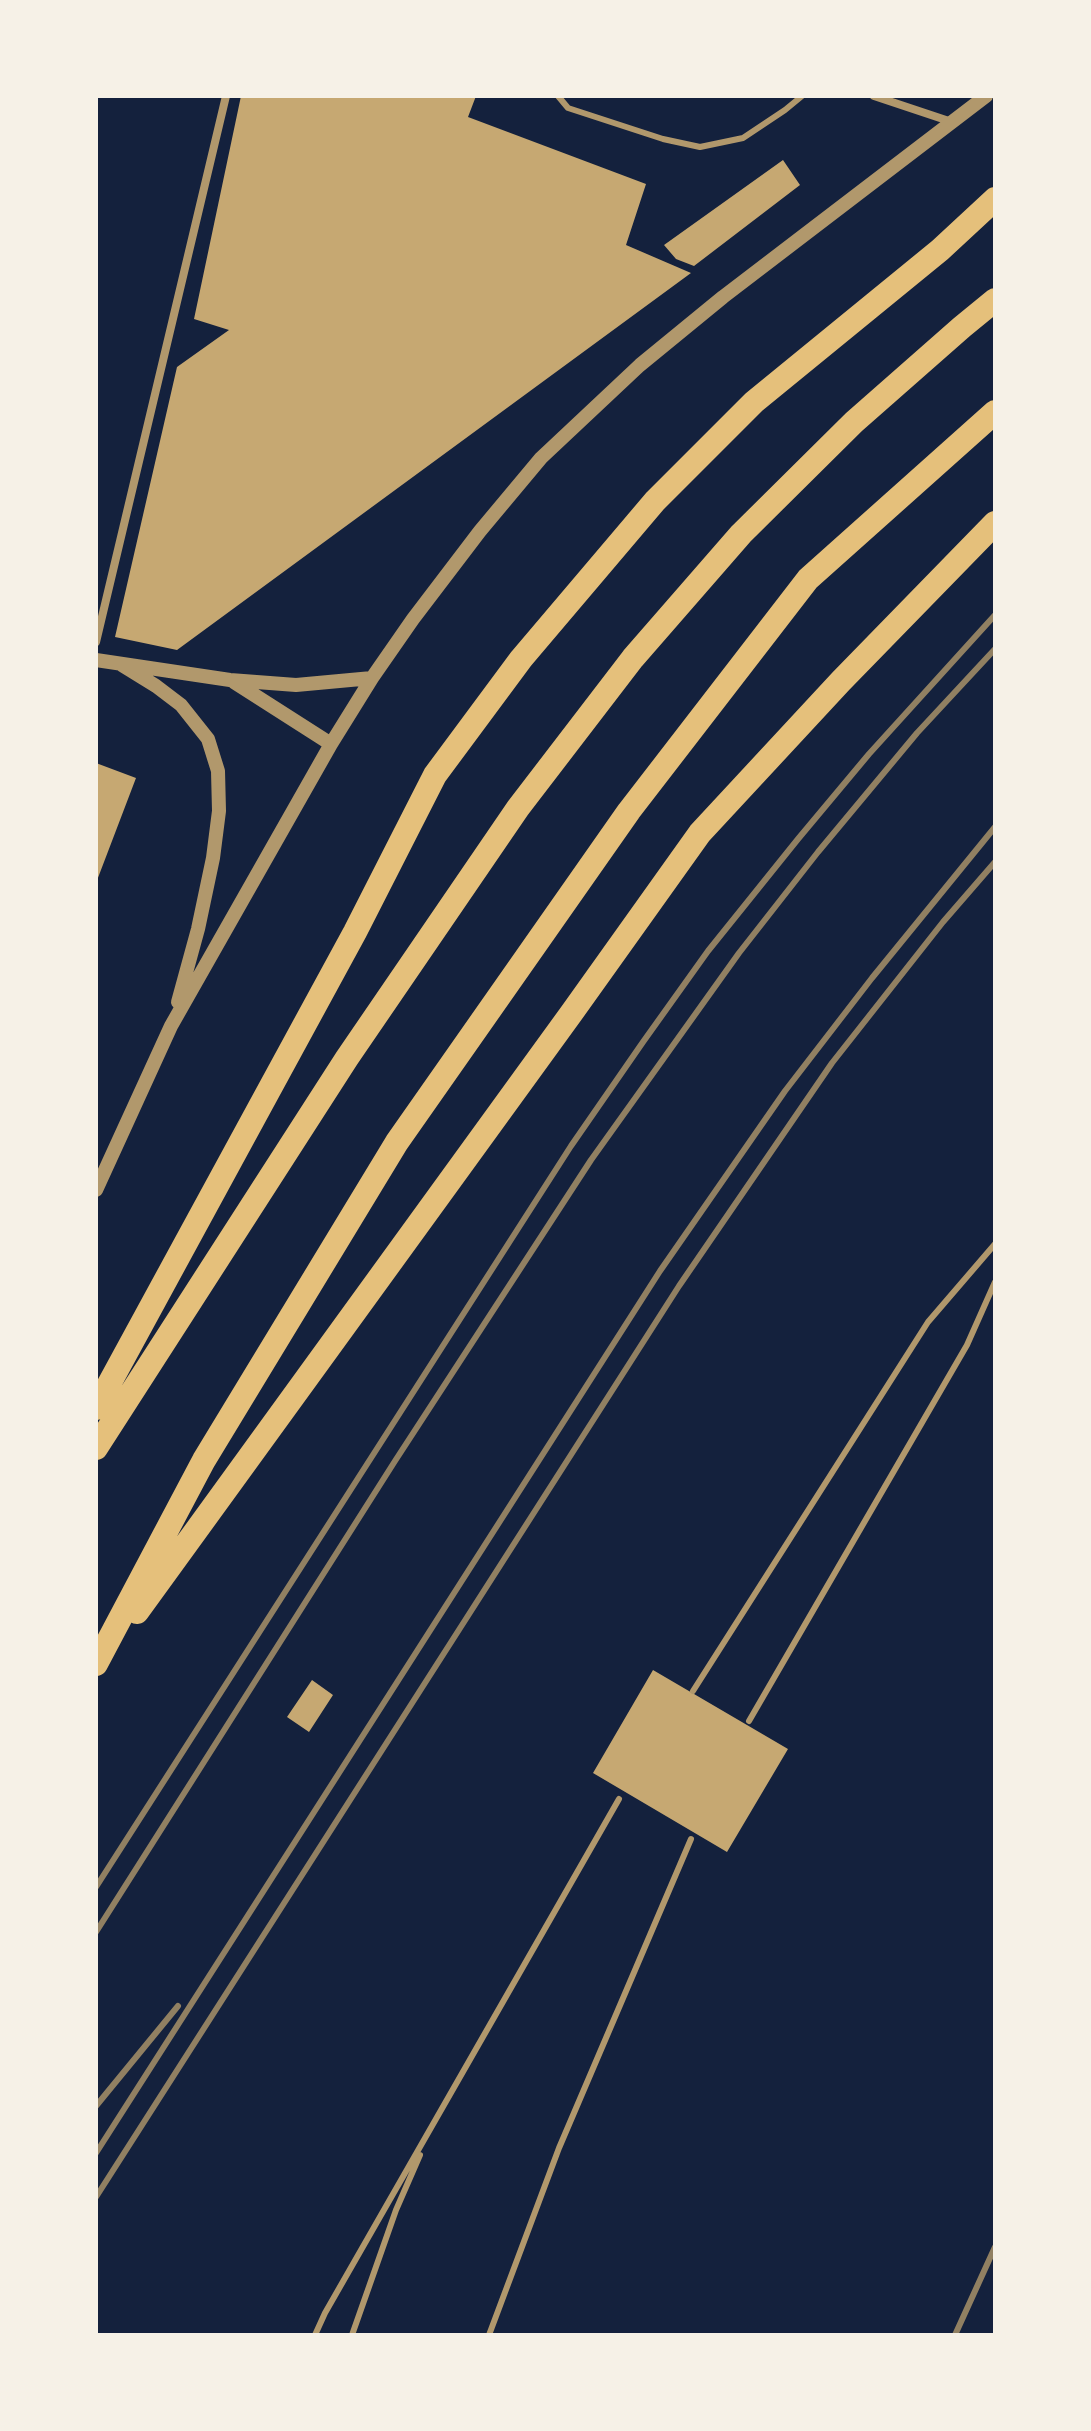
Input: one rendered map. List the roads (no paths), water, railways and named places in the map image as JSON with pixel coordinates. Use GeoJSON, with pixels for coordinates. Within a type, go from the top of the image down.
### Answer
{"type":"FeatureCollection","features":[{"type":"Feature","properties":{"kind":"highway"},"geometry":{"type":"LineString","coordinates":[[96,1408],[355,932],[435,775],[521,659],[655,501],[754,402],[940,250],[995,199]]}},
{"type":"Feature","properties":{"kind":"highway"},"geometry":{"type":"LineString","coordinates":[[96,1448],[347,1058],[518,808],[633,658],[741,534],[866,411],[995,300]]}},
{"type":"Feature","properties":{"kind":"highway"},"geometry":{"type":"LineString","coordinates":[[96,1666],[204,1460],[397,1142],[629,811],[808,579],[995,412]]}},
{"type":"Feature","properties":{"kind":"highway"},"geometry":{"type":"LineString","coordinates":[[96,1666],[700,833],[841,681],[995,523]]}},
{"type":"Feature","properties":{"kind":"street"},"geometry":{"type":"LineString","coordinates":[[96,642],[226,96]]}},
{"type":"Feature","properties":{"kind":"street"},"geometry":{"type":"LineString","coordinates":[[874,96],[952,122]]}},
{"type":"Feature","properties":{"kind":"street"},"geometry":{"type":"LineString","coordinates":[[96,1190],[171,1026],[331,744],[372,678],[470,543],[541,458],[640,365],[723,297],[986,96]]}},
{"type":"Feature","properties":{"kind":"street"},"geometry":{"type":"LineString","coordinates":[[96,660],[230,680],[296,685],[372,678]]}},
{"type":"Feature","properties":{"kind":"street"},"geometry":{"type":"LineString","coordinates":[[122,665],[181,705],[208,739],[218,771],[219,811],[213,858],[198,929],[171,1026]]}},
{"type":"Feature","properties":{"kind":"street"},"geometry":{"type":"LineString","coordinates":[[230,680],[331,744]]}},
{"type":"Feature","properties":{"kind":"lane"},"geometry":{"type":"LineString","coordinates":[[558,96],[568,108],[663,139],[700,147],[743,138],[802,96]]}},
{"type":"Feature","properties":{"kind":"lane"},"geometry":{"type":"LineString","coordinates":[[693,1691],[928,1322],[995,1244]]}},
{"type":"Feature","properties":{"kind":"lane"},"geometry":{"type":"LineString","coordinates":[[749,1721],[967,1345],[995,1282]]}},
{"type":"Feature","properties":{"kind":"lane"},"geometry":{"type":"LineString","coordinates":[[315,2335],[619,1799]]}},
{"type":"Feature","properties":{"kind":"lane"},"geometry":{"type":"LineString","coordinates":[[489,2335],[559,2148],[691,1839]]}},
{"type":"Feature","properties":{"kind":"lane"},"geometry":{"type":"LineString","coordinates":[[352,2335],[396,2210],[433,2125]]}},
{"type":"Feature","properties":{"kind":"railway"},"geometry":{"type":"LineString","coordinates":[[96,1887],[571,1146],[643,1042],[708,951],[798,839],[869,754],[995,615]]}},
{"type":"Feature","properties":{"kind":"railway"},"geometry":{"type":"LineString","coordinates":[[96,1932],[395,1461],[591,1160],[739,953],[818,852],[917,733],[995,649]]}},
{"type":"Feature","properties":{"kind":"railway"},"geometry":{"type":"LineString","coordinates":[[96,2153],[660,1271],[785,1091],[995,827]]}},
{"type":"Feature","properties":{"kind":"railway"},"geometry":{"type":"LineString","coordinates":[[96,2197],[679,1286],[832,1063],[943,922],[995,862]]}},
{"type":"Feature","properties":{"kind":"railway"},"geometry":{"type":"LineString","coordinates":[[96,2106],[178,2006]]}},
{"type":"Feature","properties":{"kind":"railway"},"geometry":{"type":"LineString","coordinates":[[955,2335],[995,2247]]}}]}
